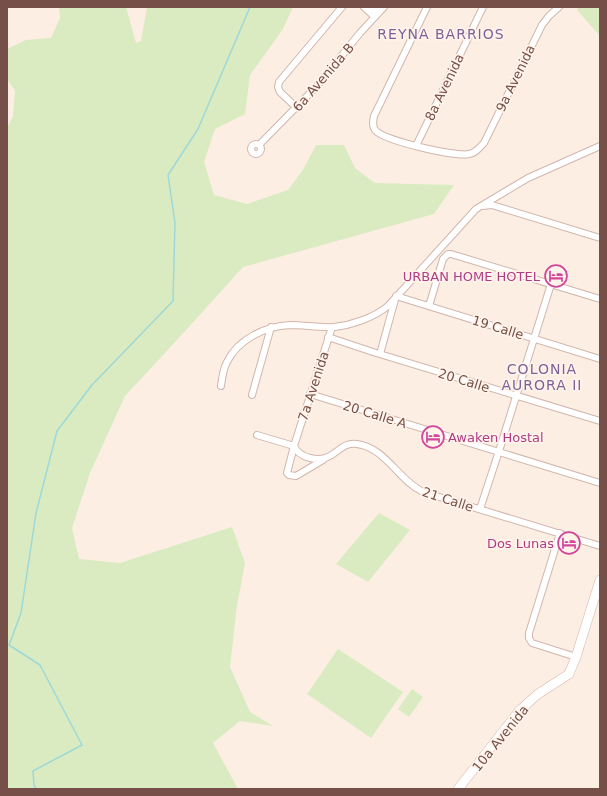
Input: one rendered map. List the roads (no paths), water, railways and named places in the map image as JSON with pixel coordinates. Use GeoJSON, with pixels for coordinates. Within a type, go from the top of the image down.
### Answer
{"type":"FeatureCollection","features":[{"type":"Feature","properties":{"kind":"main road","name":"10a Avenida"},"geometry":{"type":"LineString","coordinates":[[458,789],[520,710],[538,694],[569,674],[576,657],[600,580]]}},
{"type":"Feature","properties":{"kind":"street"},"geometry":{"type":"LineString","coordinates":[[297,108],[280,92],[278,87],[279,82],[342,7]]}},
{"type":"Feature","properties":{"kind":"street"},"geometry":{"type":"LineString","coordinates":[[364,7],[377,14]]}},
{"type":"Feature","properties":{"kind":"street"},"geometry":{"type":"LineString","coordinates":[[372,7],[377,14]]}},
{"type":"Feature","properties":{"kind":"street","name":"6a Avenida B"},"geometry":{"type":"LineString","coordinates":[[259,145],[317,86],[384,7]]}},
{"type":"Feature","properties":{"kind":"street"},"geometry":{"type":"LineString","coordinates":[[416,146],[391,139],[378,133],[374,130],[373,125],[374,116],[427,7]]}},
{"type":"Feature","properties":{"kind":"street","name":"8a Avenida"},"geometry":{"type":"LineString","coordinates":[[416,146],[483,7]]}},
{"type":"Feature","properties":{"kind":"street","name":"9a Avenida"},"geometry":{"type":"LineString","coordinates":[[416,146],[463,155],[475,152],[484,143],[542,25],[557,8]]}},
{"type":"Feature","properties":{"kind":"street"},"geometry":{"type":"LineString","coordinates":[[221,386],[226,362],[236,349],[252,337],[271,327],[292,325],[332,327],[373,316],[388,306],[476,209],[528,178],[600,146]]}},
{"type":"Feature","properties":{"kind":"street"},"geometry":{"type":"LineString","coordinates":[[481,206],[492,206],[600,238]]}},
{"type":"Feature","properties":{"kind":"street"},"geometry":{"type":"LineString","coordinates":[[429,306],[441,263],[448,254],[456,255],[600,299]]}},
{"type":"Feature","properties":{"kind":"street"},"geometry":{"type":"LineString","coordinates":[[480,509],[517,396],[551,284]]}},
{"type":"Feature","properties":{"kind":"street"},"geometry":{"type":"LineString","coordinates":[[380,354],[396,296]]}},
{"type":"Feature","properties":{"kind":"street","name":"19 Calle"},"geometry":{"type":"LineString","coordinates":[[396,296],[600,359]]}},
{"type":"Feature","properties":{"kind":"street"},"geometry":{"type":"LineString","coordinates":[[252,396],[271,327]]}},
{"type":"Feature","properties":{"kind":"street","name":"7a Avenida"},"geometry":{"type":"LineString","coordinates":[[324,460],[299,475],[289,475],[287,472],[332,327]]}},
{"type":"Feature","properties":{"kind":"street","name":"20 Calle"},"geometry":{"type":"LineString","coordinates":[[328,337],[600,421]]}},
{"type":"Feature","properties":{"kind":"street","name":"20 Calle A"},"geometry":{"type":"LineString","coordinates":[[310,394],[600,483]]}},
{"type":"Feature","properties":{"kind":"street"},"geometry":{"type":"LineString","coordinates":[[257,435],[294,446],[296,451],[301,455],[324,460]]}},
{"type":"Feature","properties":{"kind":"street","name":"21 Calle"},"geometry":{"type":"LineString","coordinates":[[324,460],[351,443],[364,445],[378,452],[411,485],[417,489],[600,546]]}},
{"type":"Feature","properties":{"kind":"street"},"geometry":{"type":"LineString","coordinates":[[560,533],[529,633],[529,638],[532,642],[576,657]]}},
{"type":"Feature","properties":{"kind":"waterway"},"geometry":{"type":"LineString","coordinates":[[36,789],[34,785],[33,771],[82,745],[40,665],[9,645],[21,613],[36,513],[57,431],[92,385],[173,301],[175,223],[168,175],[198,129],[250,7]]}},
{"type":"Feature","properties":{"kind":"place","name":"URBAN HOME HOTEL"},"geometry":{"type":"Point","coordinates":[556,276]}},
{"type":"Feature","properties":{"kind":"place","name":"Awaken Hostal"},"geometry":{"type":"Point","coordinates":[433,437]}},
{"type":"Feature","properties":{"kind":"place","name":"Dos Lunas"},"geometry":{"type":"Point","coordinates":[569,543]}},
{"type":"Feature","properties":{"kind":"district","name":"REYNA BARRIOS"},"geometry":{"type":"Point","coordinates":[441,34]}},
{"type":"Feature","properties":{"kind":"district","name":"COLONIA AURORA II"},"geometry":{"type":"Point","coordinates":[542,378]}}]}
